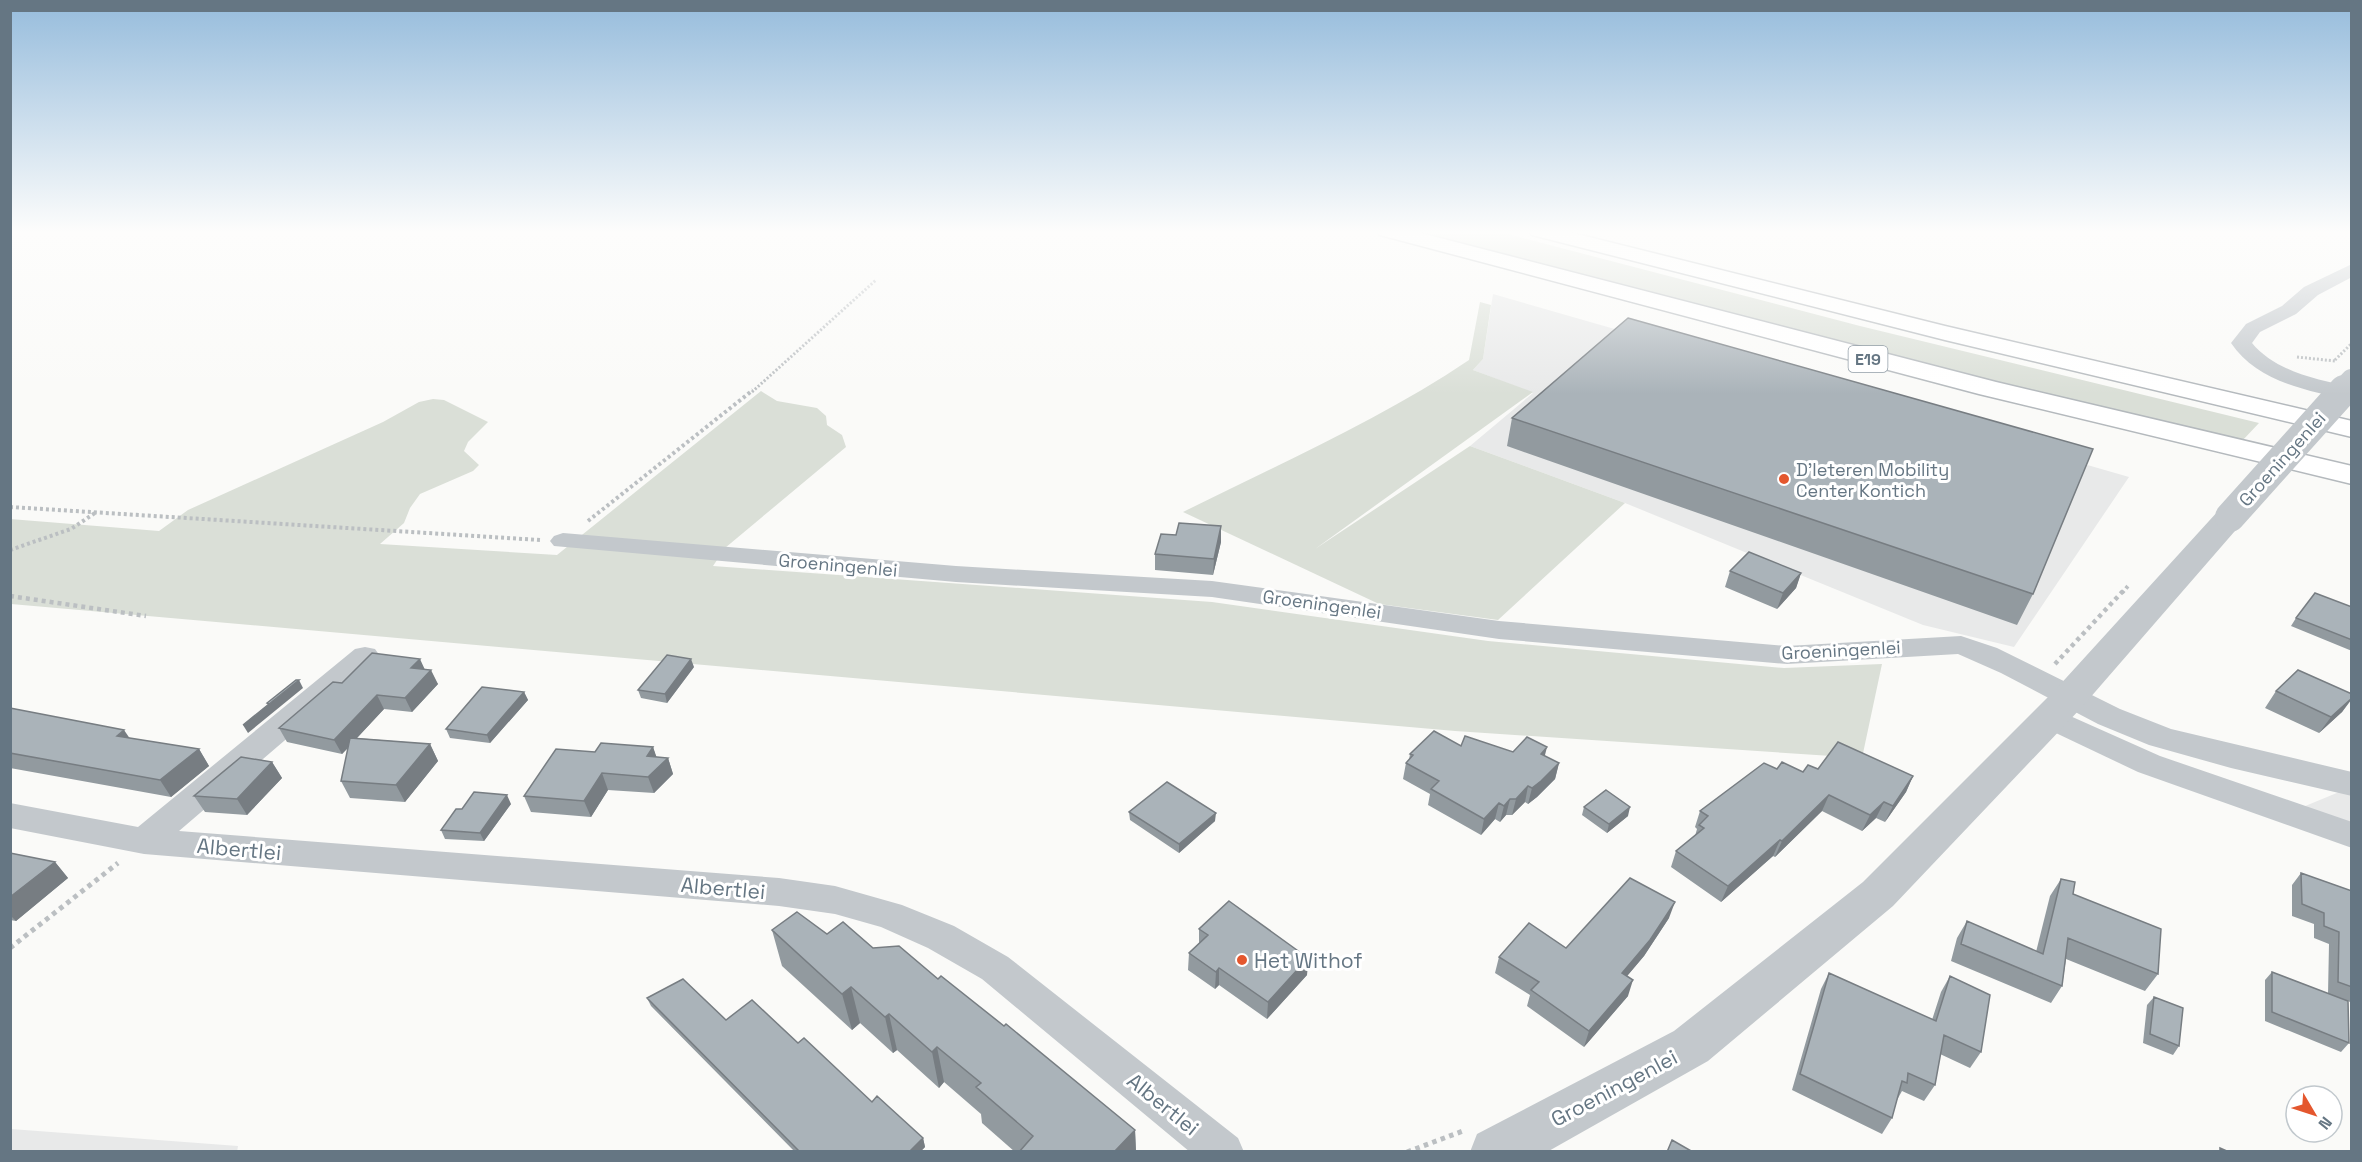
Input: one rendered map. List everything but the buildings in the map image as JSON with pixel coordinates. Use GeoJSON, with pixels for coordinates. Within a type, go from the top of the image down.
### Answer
{"type":"FeatureCollection","features":[{"type":"Feature","properties":{"kind":"highway","name":"E19"},"geometry":{"type":"LineString","coordinates":[[1592,285],[1966,384],[2352,475]]}},
{"type":"Feature","properties":{"kind":"highway"},"geometry":{"type":"LineString","coordinates":[[1756,285],[2352,429]]}},
{"type":"Feature","properties":{"kind":"street"},"geometry":{"type":"LineString","coordinates":[[2322,285],[2311,291],[2289,310],[2253,328],[2241,343],[2247,352],[2265,364],[2298,379],[2352,393]]}},
{"type":"Feature","properties":{"kind":"street","name":"Groeningenlei"},"geometry":{"type":"LineString","coordinates":[[1481,1141],[1691,1046],[1878,894],[2053,699],[2229,517],[2340,375]]}},
{"type":"Feature","properties":{"kind":"street","name":"Groeningenlei"},"geometry":{"type":"LineString","coordinates":[[563,541],[956,574],[1212,589],[1499,630],[1787,655],[1960,645],[1985,654],[2053,699],[2160,737],[2352,784]]}},
{"type":"Feature","properties":{"kind":"street"},"geometry":{"type":"LineString","coordinates":[[144,841],[365,656]]}},
{"type":"Feature","properties":{"kind":"street"},"geometry":{"type":"LineString","coordinates":[[2053,699],[2149,764],[2352,835]]}},
{"type":"Feature","properties":{"kind":"street","name":"Albertlei"},"geometry":{"type":"LineString","coordinates":[[10,815],[144,841],[779,892],[835,900],[889,915],[941,937],[995,968],[1223,1152]]}},
{"type":"Feature","properties":{"kind":"path"},"geometry":{"type":"LineString","coordinates":[[10,507],[563,541],[747,396],[870,285]]}},
{"type":"Feature","properties":{"kind":"path"},"geometry":{"type":"LineString","coordinates":[[2340,375],[2352,343]]}},
{"type":"Feature","properties":{"kind":"path"},"geometry":{"type":"LineString","coordinates":[[10,550],[71,528],[96,513]]}},
{"type":"Feature","properties":{"kind":"path"},"geometry":{"type":"LineString","coordinates":[[2053,699],[2136,578]]}},
{"type":"Feature","properties":{"kind":"path"},"geometry":{"type":"LineString","coordinates":[[10,596],[146,616]]}},
{"type":"Feature","properties":{"kind":"path"},"geometry":{"type":"LineString","coordinates":[[10,948],[144,841]]}},
{"type":"Feature","properties":{"kind":"path"},"geometry":{"type":"LineString","coordinates":[[1407,1152],[1481,1141]]}},
{"type":"Feature","properties":{"kind":"shaded area"},"geometry":{"type":"Polygon","coordinates":[[[1622,285],[1704,285],[1860,326],[2259,423],[2242,441],[1987,381],[1622,285]]]}},
{"type":"Feature","properties":{"kind":"shaded area"},"geometry":{"type":"Polygon","coordinates":[[[1493,294],[2129,477],[2014,647],[1923,625],[1625,503],[1470,446],[1533,393],[1473,370],[1483,359],[1493,294]]]}},
{"type":"Feature","properties":{"kind":"shaded area"},"geometry":{"type":"Polygon","coordinates":[[[1480,302],[1491,305],[1483,359],[1473,370],[1533,392],[1315,549],[1470,446],[1625,503],[1498,620],[1379,604],[1183,512],[1365,422],[1469,360],[1480,302]]]}},
{"type":"Feature","properties":{"kind":"shaded area"},"geometry":{"type":"Polygon","coordinates":[[[761,391],[777,401],[817,408],[826,416],[827,425],[842,435],[846,447],[725,548],[713,566],[1212,602],[1488,641],[1784,668],[1882,664],[1862,758],[1455,731],[11,604],[10,519],[159,531],[188,510],[383,422],[419,402],[433,399],[444,400],[488,422],[468,442],[464,451],[479,465],[473,471],[420,494],[410,508],[404,523],[380,544],[557,555],[761,391]]]}},
{"type":"Feature","properties":{"kind":"shaded area"},"geometry":{"type":"Polygon","coordinates":[[[2344,790],[2351,792],[2351,827],[2298,809],[2344,790]]]}},
{"type":"Feature","properties":{"kind":"shaded area"},"geometry":{"type":"Polygon","coordinates":[[[11,1129],[238,1146],[237,1152],[11,1151],[11,1129]]]}},
{"type":"Feature","properties":{"kind":"place","name":"D’Ieteren Mobility Center Kontich"},"geometry":{"type":"Point","coordinates":[1784,479]}},
{"type":"Feature","properties":{"kind":"place","name":"Het Withof"},"geometry":{"type":"Point","coordinates":[1242,960]}}]}
